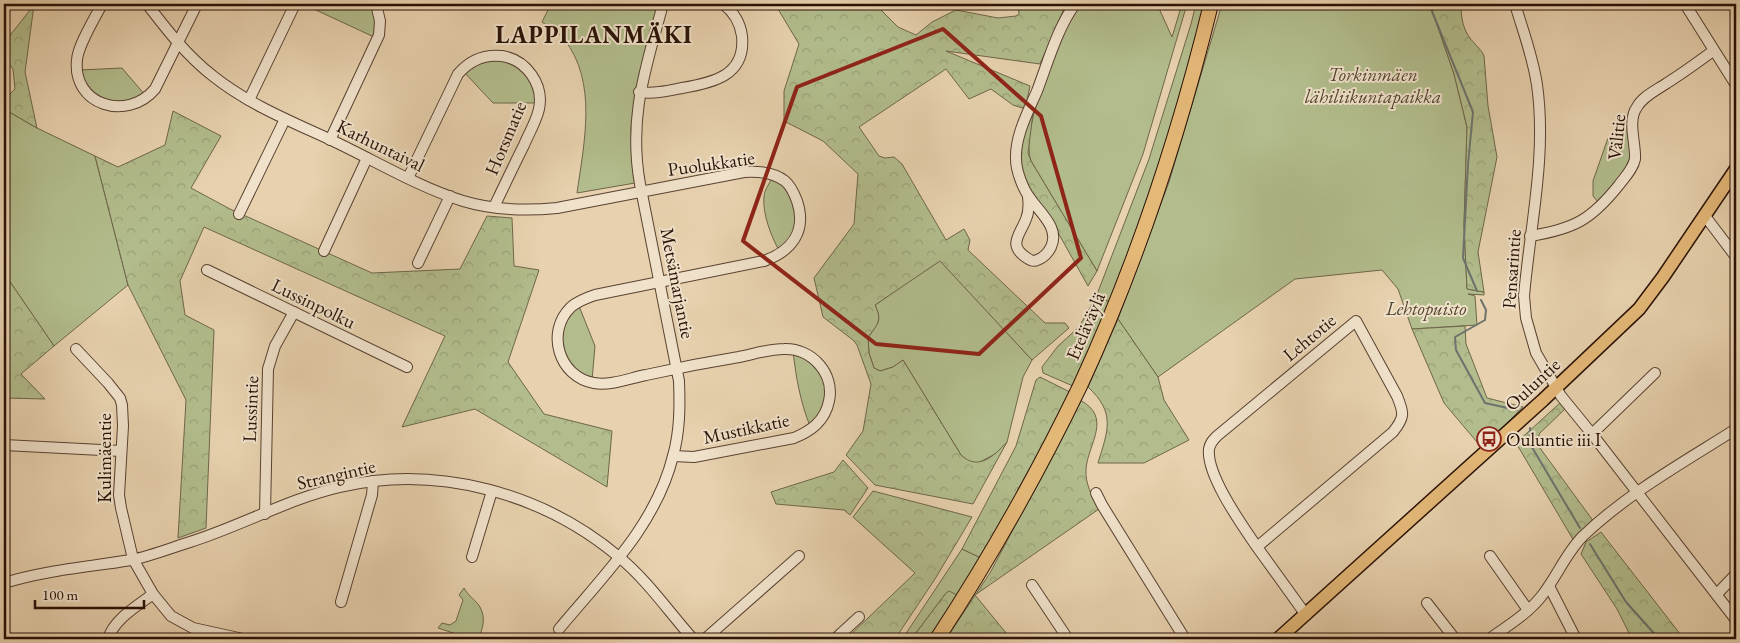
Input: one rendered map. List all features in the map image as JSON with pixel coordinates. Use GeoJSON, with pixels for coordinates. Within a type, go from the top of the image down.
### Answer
{"type":"FeatureCollection","features":[{"type":"Feature","properties":{"kind":"highway","name":"Eteläväylä"},"geometry":{"type":"LineString","coordinates":[[938,639],[982,570],[1045,456],[1080,384],[1124,282],[1160,184],[1181,116],[1211,4]]}},
{"type":"Feature","properties":{"kind":"main road","name":"Ouluntie"},"geometry":{"type":"LineString","coordinates":[[1278,639],[1556,388],[1639,309],[1663,277],[1736,169]]}},
{"type":"Feature","properties":{"kind":"street"},"geometry":{"type":"LineString","coordinates":[[102,4],[78,53],[76,60],[79,80],[86,92],[97,101],[110,106],[124,107],[144,100],[154,89],[197,4]]}},
{"type":"Feature","properties":{"kind":"street","name":"Karhuntaival"},"geometry":{"type":"LineString","coordinates":[[147,4],[178,43],[213,77],[236,93],[285,119],[450,196],[494,207],[537,210],[642,192]]}},
{"type":"Feature","properties":{"kind":"street"},"geometry":{"type":"LineString","coordinates":[[249,100],[294,4]]}},
{"type":"Feature","properties":{"kind":"street"},"geometry":{"type":"LineString","coordinates":[[330,140],[379,34],[380,21],[376,4]]}},
{"type":"Feature","properties":{"kind":"street","name":"Metsämarjantie"},"geometry":{"type":"LineString","coordinates":[[559,629],[636,535],[656,502],[673,456],[680,414],[680,381],[642,192],[636,151],[636,116],[639,92],[663,4]]}},
{"type":"Feature","properties":{"kind":"street"},"geometry":{"type":"LineString","coordinates":[[639,92],[659,92],[709,83],[725,75],[735,66],[742,47],[740,28],[737,18],[723,4]]}},
{"type":"Feature","properties":{"kind":"street"},"geometry":{"type":"LineString","coordinates":[[1028,197],[1048,221],[1053,232],[1052,243],[1048,253],[1037,261],[1030,260],[1021,254],[1016,243],[1017,235],[1026,220],[1029,208],[1028,197],[1016,161],[1018,140],[1063,25],[1075,4]]}},
{"type":"Feature","properties":{"kind":"street","name":"Pensarintie"},"geometry":{"type":"LineString","coordinates":[[1515,4],[1532,62],[1537,86],[1539,117],[1540,153],[1524,296],[1526,318],[1536,354],[1556,388],[1736,620]]}},
{"type":"Feature","properties":{"kind":"street"},"geometry":{"type":"LineString","coordinates":[[1685,4],[1736,85]]}},
{"type":"Feature","properties":{"kind":"street","name":"Välitie"},"geometry":{"type":"LineString","coordinates":[[1530,236],[1565,229],[1602,206],[1633,165],[1635,159],[1633,123],[1636,107],[1647,96],[1713,50]]}},
{"type":"Feature","properties":{"kind":"street","name":"Horsmatie"},"geometry":{"type":"LineString","coordinates":[[408,178],[458,74],[468,64],[479,58],[493,55],[506,57],[519,62],[529,71],[536,82],[540,102],[535,121],[494,207]]}},
{"type":"Feature","properties":{"kind":"street"},"geometry":{"type":"LineString","coordinates":[[239,214],[285,119]]}},
{"type":"Feature","properties":{"kind":"street"},"geometry":{"type":"LineString","coordinates":[[324,251],[368,158]]}},
{"type":"Feature","properties":{"kind":"street","name":"Puolukkatie"},"geometry":{"type":"LineString","coordinates":[[642,192],[744,172],[763,172],[784,181],[789,186],[796,197],[800,211],[800,227],[793,243],[787,250],[774,258],[595,295],[579,301],[568,311],[560,324],[558,335],[559,354],[567,368],[574,375],[592,383],[599,384],[677,368]]}},
{"type":"Feature","properties":{"kind":"street"},"geometry":{"type":"LineString","coordinates":[[418,263],[450,196]]}},
{"type":"Feature","properties":{"kind":"street"},"geometry":{"type":"LineString","coordinates":[[1705,216],[1736,257]]}},
{"type":"Feature","properties":{"kind":"street","name":"Lussinpolku"},"geometry":{"type":"LineString","coordinates":[[207,270],[407,367]]}},
{"type":"Feature","properties":{"kind":"street","name":"Lussintie"},"geometry":{"type":"LineString","coordinates":[[265,514],[268,369],[275,346],[294,312]]}},
{"type":"Feature","properties":{"kind":"street","name":"Lehtotie"},"geometry":{"type":"LineString","coordinates":[[1257,547],[1393,432],[1400,423],[1403,416],[1397,396],[1356,321],[1211,442],[1209,451],[1220,487],[1233,510],[1257,547],[1306,615]]}},
{"type":"Feature","properties":{"kind":"street","name":"Kulimäentie"},"geometry":{"type":"LineString","coordinates":[[76,349],[120,398],[123,414],[120,502],[133,559],[153,594],[171,616],[183,623],[193,628],[243,639]]}},
{"type":"Feature","properties":{"kind":"street","name":"Mustikkatie"},"geometry":{"type":"LineString","coordinates":[[673,456],[694,457],[794,438],[812,429],[821,420],[828,407],[830,398],[829,381],[822,367],[808,354],[792,350],[770,351],[677,368]]}},
{"type":"Feature","properties":{"kind":"street"},"geometry":{"type":"LineString","coordinates":[[1592,434],[1655,373]]}},
{"type":"Feature","properties":{"kind":"street"},"geometry":{"type":"LineString","coordinates":[[1489,639],[1528,610],[1549,586],[1575,545],[1601,520],[1637,492],[1736,429]]}},
{"type":"Feature","properties":{"kind":"street"},"geometry":{"type":"LineString","coordinates":[[4,445],[121,451]]}},
{"type":"Feature","properties":{"kind":"street","name":"Strangintie"},"geometry":{"type":"LineString","coordinates":[[4,583],[51,572],[133,559],[213,534],[305,497],[340,487],[373,481],[421,480],[445,482],[492,491],[534,505],[575,526],[619,557],[632,569],[693,639]]}},
{"type":"Feature","properties":{"kind":"street"},"geometry":{"type":"LineString","coordinates":[[341,602],[372,495],[373,481]]}},
{"type":"Feature","properties":{"kind":"street"},"geometry":{"type":"LineString","coordinates":[[472,557],[492,491]]}},
{"type":"Feature","properties":{"kind":"street"},"geometry":{"type":"LineString","coordinates":[[1096,493],[1186,639]]}},
{"type":"Feature","properties":{"kind":"street"},"geometry":{"type":"LineString","coordinates":[[705,639],[799,556]]}},
{"type":"Feature","properties":{"kind":"street"},"geometry":{"type":"LineString","coordinates":[[1490,556],[1528,610]]}},
{"type":"Feature","properties":{"kind":"street"},"geometry":{"type":"LineString","coordinates":[[1716,594],[1736,574]]}},
{"type":"Feature","properties":{"kind":"street"},"geometry":{"type":"LineString","coordinates":[[1032,585],[1068,639]]}},
{"type":"Feature","properties":{"kind":"street"},"geometry":{"type":"LineString","coordinates":[[1549,586],[1576,639]]}},
{"type":"Feature","properties":{"kind":"street"},"geometry":{"type":"LineString","coordinates":[[108,639],[119,621],[153,594]]}},
{"type":"Feature","properties":{"kind":"street"},"geometry":{"type":"LineString","coordinates":[[1427,603],[1454,639]]}},
{"type":"Feature","properties":{"kind":"street"},"geometry":{"type":"LineString","coordinates":[[835,639],[859,616]]}},
{"type":"Feature","properties":{"kind":"highlighted area"},"geometry":{"type":"Polygon","coordinates":[[[943,29],[1041,116],[1081,258],[979,354],[876,344],[743,241],[797,87],[943,29]]]}},
{"type":"Feature","properties":{"kind":"green space"},"geometry":{"type":"Polygon","coordinates":[[[303,4],[373,4],[377,18],[374,37],[303,4]]]}},
{"type":"Feature","properties":{"kind":"green space"},"geometry":{"type":"Polygon","coordinates":[[[551,4],[659,4],[636,93],[631,129],[635,183],[577,193],[585,134],[585,93],[575,56],[562,36],[542,22],[551,4]]]}},
{"type":"Feature","properties":{"kind":"green space"},"geometry":{"type":"Polygon","coordinates":[[[775,4],[875,4],[898,27],[916,35],[932,22],[956,10],[998,18],[1019,14],[1018,4],[1066,4],[1040,64],[946,51],[1030,86],[1026,105],[1022,108],[1013,105],[991,89],[969,99],[946,69],[859,127],[879,156],[885,158],[894,157],[902,164],[946,240],[964,229],[970,240],[968,250],[1045,323],[1065,323],[1069,328],[1032,360],[940,261],[875,305],[879,319],[868,338],[869,353],[874,368],[880,371],[893,367],[903,360],[961,455],[967,460],[979,462],[985,460],[996,453],[1007,442],[973,504],[875,485],[846,455],[863,431],[871,384],[857,345],[823,317],[814,278],[854,224],[858,174],[823,141],[784,121],[784,91],[799,44],[775,4]]]}},
{"type":"Feature","properties":{"kind":"green space"},"geometry":{"type":"Polygon","coordinates":[[[1080,4],[1157,4],[1172,37],[1182,4],[1187,4],[1143,154],[1097,271],[1031,161],[1029,146],[1036,105],[1044,81],[1053,57],[1080,4]]]}},
{"type":"Feature","properties":{"kind":"green space"},"geometry":{"type":"Polygon","coordinates":[[[1196,4],[1206,4],[1186,80],[1139,229],[1110,302],[1096,297],[1149,159],[1196,4]]]}},
{"type":"Feature","properties":{"kind":"green space"},"geometry":{"type":"Polygon","coordinates":[[[1222,4],[1430,4],[1454,74],[1467,127],[1464,225],[1467,289],[1484,292],[1484,295],[1468,294],[1475,296],[1477,325],[1412,329],[1398,289],[1382,270],[1295,279],[1158,377],[1118,319],[1169,182],[1222,4]]]}},
{"type":"Feature","properties":{"kind":"green space"},"geometry":{"type":"Polygon","coordinates":[[[1430,4],[1461,4],[1465,30],[1484,56],[1488,106],[1497,157],[1478,252],[1484,292],[1467,289],[1464,225],[1467,127],[1454,74],[1430,4]]]}},
{"type":"Feature","properties":{"kind":"green space"},"geometry":{"type":"Polygon","coordinates":[[[34,5],[25,72],[37,128],[4,109],[4,100],[15,89],[13,69],[4,59],[4,43],[34,5]]]}},
{"type":"Feature","properties":{"kind":"green space"},"geometry":{"type":"Polygon","coordinates":[[[503,60],[524,72],[530,80],[537,103],[493,103],[464,72],[479,62],[503,60]]]}},
{"type":"Feature","properties":{"kind":"green space"},"geometry":{"type":"Polygon","coordinates":[[[122,68],[145,95],[130,103],[104,101],[89,90],[80,70],[122,68]]]}},
{"type":"Feature","properties":{"kind":"green space"},"geometry":{"type":"Polygon","coordinates":[[[4,109],[37,128],[95,156],[128,285],[54,346],[4,273],[4,109]]]}},
{"type":"Feature","properties":{"kind":"green space"},"geometry":{"type":"Polygon","coordinates":[[[173,111],[221,136],[191,188],[230,209],[372,273],[460,269],[487,216],[512,218],[514,266],[539,270],[508,362],[544,414],[612,431],[607,487],[475,409],[402,427],[445,336],[204,227],[180,281],[185,315],[214,330],[206,528],[178,538],[186,400],[128,285],[95,156],[118,167],[165,145],[173,111]]]}},
{"type":"Feature","properties":{"kind":"green space"},"geometry":{"type":"Polygon","coordinates":[[[1033,113],[1028,153],[1097,271],[1088,286],[1056,229],[1031,194],[1020,166],[1022,133],[1033,113]]]}},
{"type":"Feature","properties":{"kind":"green space"},"geometry":{"type":"Polygon","coordinates":[[[1630,128],[1632,153],[1622,176],[1598,202],[1593,196],[1593,181],[1608,138],[1630,128]]]}},
{"type":"Feature","properties":{"kind":"green space"},"geometry":{"type":"Polygon","coordinates":[[[772,178],[788,190],[797,216],[794,235],[780,252],[766,218],[764,203],[764,195],[772,178]]]}},
{"type":"Feature","properties":{"kind":"green space"},"geometry":{"type":"Polygon","coordinates":[[[940,260],[1032,360],[1023,377],[1007,442],[997,453],[978,463],[969,462],[961,455],[903,360],[893,367],[880,371],[874,368],[869,353],[868,338],[879,319],[875,305],[940,260]]]}},
{"type":"Feature","properties":{"kind":"green space"},"geometry":{"type":"Polygon","coordinates":[[[4,273],[54,346],[21,374],[45,399],[4,398],[4,273]]]}},
{"type":"Feature","properties":{"kind":"green space"},"geometry":{"type":"Polygon","coordinates":[[[1096,297],[1110,302],[1073,386],[1043,373],[1042,367],[1058,346],[1079,327],[1096,297]]]}},
{"type":"Feature","properties":{"kind":"green space"},"geometry":{"type":"Polygon","coordinates":[[[579,306],[595,346],[592,380],[570,366],[562,348],[563,327],[571,313],[579,306]]]}},
{"type":"Feature","properties":{"kind":"green space"},"geometry":{"type":"Polygon","coordinates":[[[1118,319],[1158,377],[1164,400],[1189,440],[1144,463],[1098,463],[1107,431],[1106,414],[1097,396],[1088,387],[1118,319]]]}},
{"type":"Feature","properties":{"kind":"green space"},"geometry":{"type":"Polygon","coordinates":[[[1465,326],[1466,344],[1487,398],[1523,407],[1482,448],[1444,403],[1412,329],[1465,326]]]}},
{"type":"Feature","properties":{"kind":"green space"},"geometry":{"type":"Polygon","coordinates":[[[793,351],[811,360],[825,380],[826,405],[810,426],[799,389],[793,351]]]}},
{"type":"Feature","properties":{"kind":"green space"},"geometry":{"type":"Polygon","coordinates":[[[1040,377],[1070,392],[1044,444],[981,558],[962,549],[1016,446],[1036,380],[1040,377]]]}},
{"type":"Feature","properties":{"kind":"green space"},"geometry":{"type":"Polygon","coordinates":[[[1080,400],[1090,407],[1097,423],[1086,474],[1090,490],[1099,509],[976,595],[990,573],[1080,400]]]}},
{"type":"Feature","properties":{"kind":"green space"},"geometry":{"type":"Polygon","coordinates":[[[1560,403],[1565,409],[1539,434],[1540,448],[1594,522],[1574,541],[1516,443],[1560,403]]]}},
{"type":"Feature","properties":{"kind":"green space"},"geometry":{"type":"Polygon","coordinates":[[[843,460],[868,488],[850,515],[844,510],[776,504],[771,492],[834,472],[843,460]]]}},
{"type":"Feature","properties":{"kind":"green space"},"geometry":{"type":"Polygon","coordinates":[[[873,491],[972,517],[935,579],[895,639],[846,639],[915,573],[853,517],[873,491]]]}},
{"type":"Feature","properties":{"kind":"green space"},"geometry":{"type":"Polygon","coordinates":[[[1601,532],[1684,639],[1632,639],[1617,609],[1581,554],[1586,542],[1601,532]]]}},
{"type":"Feature","properties":{"kind":"green space"},"geometry":{"type":"Polygon","coordinates":[[[962,549],[981,558],[959,596],[946,593],[916,633],[903,638],[962,549]]]}},
{"type":"Feature","properties":{"kind":"green space"},"geometry":{"type":"Polygon","coordinates":[[[464,588],[482,611],[483,623],[478,639],[471,639],[438,628],[442,623],[450,625],[456,621],[463,600],[459,595],[464,588]]]}},
{"type":"Feature","properties":{"kind":"green space"},"geometry":{"type":"Polygon","coordinates":[[[949,591],[959,596],[928,639],[902,639],[916,633],[949,591]]]}},
{"type":"Feature","properties":{"kind":"green space"},"geometry":{"type":"Polygon","coordinates":[[[975,595],[1011,639],[946,639],[975,595]]]}},
{"type":"Feature","properties":{"kind":"waterway"},"geometry":{"type":"LineString","coordinates":[[1429,4],[1473,112],[1463,258],[1477,291]]}},
{"type":"Feature","properties":{"kind":"waterway"},"geometry":{"type":"LineString","coordinates":[[1481,300],[1486,310],[1485,320],[1455,337],[1456,350],[1485,403],[1517,410]]}},
{"type":"Feature","properties":{"kind":"waterway"},"geometry":{"type":"LineString","coordinates":[[1530,428],[1530,444],[1580,528]]}},
{"type":"Feature","properties":{"kind":"waterway"},"geometry":{"type":"LineString","coordinates":[[1590,544],[1626,602],[1659,639]]}},
{"type":"Feature","properties":{"kind":"place","name":"Ouluntie iii I"},"geometry":{"type":"Point","coordinates":[1489,439]}},
{"type":"Feature","properties":{"kind":"district","name":"LAPPILANMÄKI"},"geometry":{"type":"Point","coordinates":[594,35]}},
{"type":"Feature","properties":{"kind":"park label","name":"Torkinmäen lähiliikuntapaikka"},"geometry":{"type":"Point","coordinates":[1373,85]}},
{"type":"Feature","properties":{"kind":"park label","name":"Lehtopuisto"},"geometry":{"type":"Point","coordinates":[1426,308]}}]}
